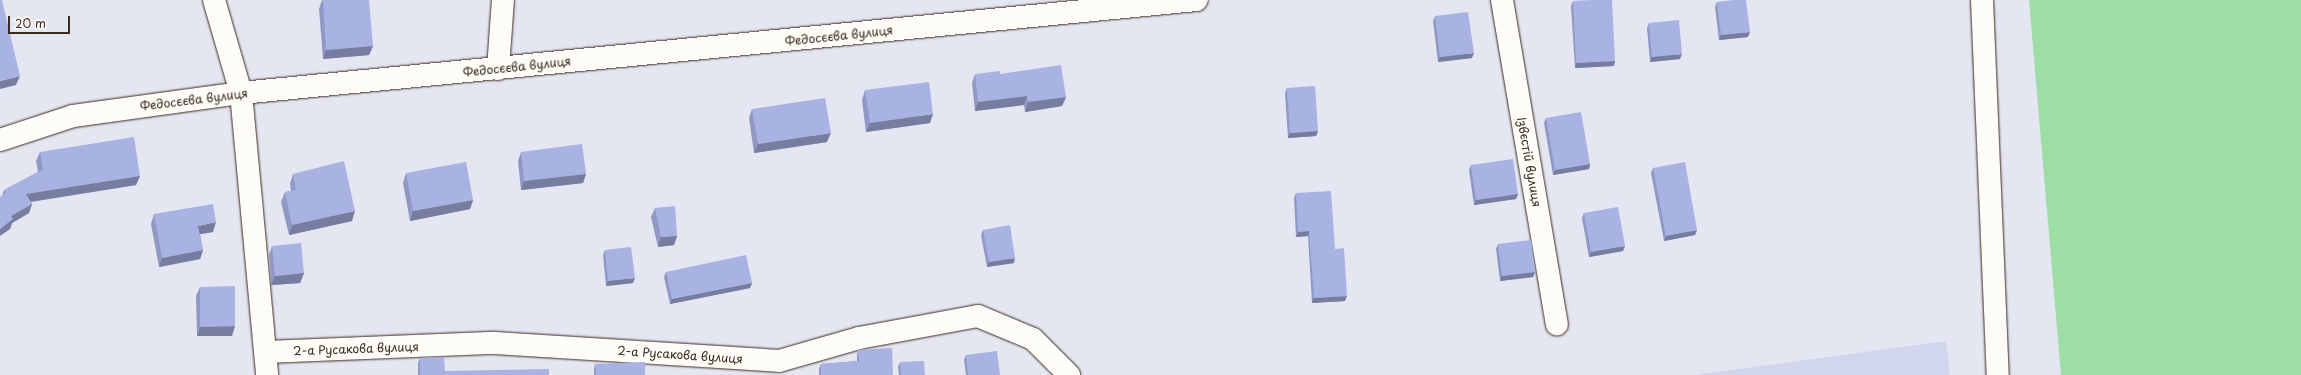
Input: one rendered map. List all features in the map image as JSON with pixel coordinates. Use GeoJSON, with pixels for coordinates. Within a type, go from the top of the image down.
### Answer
{"type":"FeatureCollection","features":[{"type":"Feature","properties":{"kind":"street"},"geometry":{"type":"LineString","coordinates":[[214,0],[241,93],[267,375]]}},
{"type":"Feature","properties":{"kind":"street"},"geometry":{"type":"LineString","coordinates":[[498,69],[503,0]]}},
{"type":"Feature","properties":{"kind":"street","name":"Федосєєва вулиця"},"geometry":{"type":"LineString","coordinates":[[0,140],[72,116],[241,93],[1196,0]]}},
{"type":"Feature","properties":{"kind":"street","name":"Ізвєстій вулиця"},"geometry":{"type":"LineString","coordinates":[[1502,0],[1556,324]]}},
{"type":"Feature","properties":{"kind":"street"},"geometry":{"type":"LineString","coordinates":[[1982,0],[1998,375]]}},
{"type":"Feature","properties":{"kind":"street","name":"2-а Русакова вулиця"},"geometry":{"type":"LineString","coordinates":[[266,352],[495,343],[779,361],[859,338],[978,316],[1033,339],[1069,375]]}},
{"type":"Feature","properties":{"kind":"shaded area"},"geometry":{"type":"Polygon","coordinates":[[[1946,341],[1950,375],[1694,375],[1946,341]]]}},
{"type":"Feature","properties":{"kind":"green space"},"geometry":{"type":"Polygon","coordinates":[[[2029,0],[2301,0],[2301,375],[2061,375],[2029,0]]]}},
{"type":"Feature","properties":{"kind":"building"},"geometry":{"type":"Polygon","coordinates":[[[0,0],[2,0],[20,76],[0,81],[0,0]]]}},
{"type":"Feature","properties":{"kind":"building"},"geometry":{"type":"Polygon","coordinates":[[[323,0],[369,0],[373,46],[326,50],[323,0]]]}},
{"type":"Feature","properties":{"kind":"building"},"geometry":{"type":"Polygon","coordinates":[[[1612,0],[1615,61],[1576,63],[1573,1],[1612,0]]]}},
{"type":"Feature","properties":{"kind":"building"},"geometry":{"type":"Polygon","coordinates":[[[1746,0],[1750,32],[1721,35],[1717,2],[1746,0]]]}},
{"type":"Feature","properties":{"kind":"building"},"geometry":{"type":"Polygon","coordinates":[[[1468,12],[1474,53],[1440,57],[1435,16],[1468,12]]]}},
{"type":"Feature","properties":{"kind":"building"},"geometry":{"type":"Polygon","coordinates":[[[1679,20],[1682,54],[1652,57],[1649,23],[1679,20]]]}},
{"type":"Feature","properties":{"kind":"building"},"geometry":{"type":"Polygon","coordinates":[[[1061,65],[1066,97],[1028,102],[1027,96],[978,102],[975,74],[1000,71],[1000,74],[1061,65]]]}},
{"type":"Feature","properties":{"kind":"building"},"geometry":{"type":"Polygon","coordinates":[[[929,82],[933,114],[870,123],[865,90],[929,82]]]}},
{"type":"Feature","properties":{"kind":"building"},"geometry":{"type":"Polygon","coordinates":[[[1315,86],[1318,131],[1290,133],[1287,88],[1315,86]]]}},
{"type":"Feature","properties":{"kind":"building"},"geometry":{"type":"Polygon","coordinates":[[[825,98],[831,133],[758,144],[752,109],[825,98]]]}},
{"type":"Feature","properties":{"kind":"building"},"geometry":{"type":"Polygon","coordinates":[[[1581,112],[1590,164],[1555,170],[1546,118],[1581,112]]]}},
{"type":"Feature","properties":{"kind":"building"},"geometry":{"type":"Polygon","coordinates":[[[134,137],[140,176],[26,194],[32,204],[11,216],[13,219],[0,229],[0,197],[6,193],[4,190],[43,170],[40,152],[134,137]]]}},
{"type":"Feature","properties":{"kind":"building"},"geometry":{"type":"Polygon","coordinates":[[[582,144],[586,174],[524,181],[521,152],[582,144]]]}},
{"type":"Feature","properties":{"kind":"building"},"geometry":{"type":"Polygon","coordinates":[[[1513,159],[1518,194],[1476,200],[1471,165],[1513,159]]]}},
{"type":"Feature","properties":{"kind":"building"},"geometry":{"type":"Polygon","coordinates":[[[344,161],[355,211],[292,225],[285,192],[296,190],[293,174],[344,161]]]}},
{"type":"Feature","properties":{"kind":"building"},"geometry":{"type":"Polygon","coordinates":[[[466,162],[473,200],[413,211],[406,173],[466,162]]]}},
{"type":"Feature","properties":{"kind":"building"},"geometry":{"type":"Polygon","coordinates":[[[1685,162],[1697,230],[1666,236],[1653,168],[1685,162]]]}},
{"type":"Feature","properties":{"kind":"building"},"geometry":{"type":"Polygon","coordinates":[[[1331,191],[1335,249],[1344,248],[1347,296],[1314,298],[1309,231],[1298,232],[1296,193],[1331,191]]]}},
{"type":"Feature","properties":{"kind":"building"},"geometry":{"type":"Polygon","coordinates":[[[213,204],[216,222],[198,226],[203,250],[162,258],[154,214],[213,204]]]}},
{"type":"Feature","properties":{"kind":"building"},"geometry":{"type":"Polygon","coordinates":[[[675,206],[677,236],[661,237],[655,208],[675,206]]]}},
{"type":"Feature","properties":{"kind":"building"},"geometry":{"type":"Polygon","coordinates":[[[1618,207],[1625,246],[1591,252],[1584,213],[1618,207]]]}},
{"type":"Feature","properties":{"kind":"building"},"geometry":{"type":"Polygon","coordinates":[[[1010,225],[1015,258],[989,262],[983,230],[1010,225]]]}},
{"type":"Feature","properties":{"kind":"building"},"geometry":{"type":"Polygon","coordinates":[[[1531,240],[1535,272],[1502,276],[1498,244],[1531,240]]]}},
{"type":"Feature","properties":{"kind":"building"},"geometry":{"type":"Polygon","coordinates":[[[301,243],[304,273],[275,276],[272,246],[301,243]]]}},
{"type":"Feature","properties":{"kind":"building"},"geometry":{"type":"Polygon","coordinates":[[[631,247],[635,278],[608,281],[605,250],[631,247]]]}},
{"type":"Feature","properties":{"kind":"building"},"geometry":{"type":"Polygon","coordinates":[[[746,255],[752,283],[672,299],[666,272],[746,255]]]}},
{"type":"Feature","properties":{"kind":"building"},"geometry":{"type":"Polygon","coordinates":[[[235,286],[235,326],[200,327],[200,287],[235,286]]]}},
{"type":"Feature","properties":{"kind":"building"},"geometry":{"type":"Polygon","coordinates":[[[892,348],[893,375],[821,375],[821,364],[859,361],[858,350],[892,348]]]}},
{"type":"Feature","properties":{"kind":"building"},"geometry":{"type":"Polygon","coordinates":[[[997,351],[1000,375],[968,375],[966,355],[997,351]]]}},
{"type":"Feature","properties":{"kind":"building"},"geometry":{"type":"Polygon","coordinates":[[[444,357],[445,371],[549,369],[549,375],[420,375],[420,358],[444,357]]]}},
{"type":"Feature","properties":{"kind":"building"},"geometry":{"type":"Polygon","coordinates":[[[924,361],[925,375],[901,375],[900,362],[924,361]]]}},
{"type":"Feature","properties":{"kind":"building"},"geometry":{"type":"Polygon","coordinates":[[[645,362],[645,375],[596,375],[595,364],[645,362]]]}}]}
